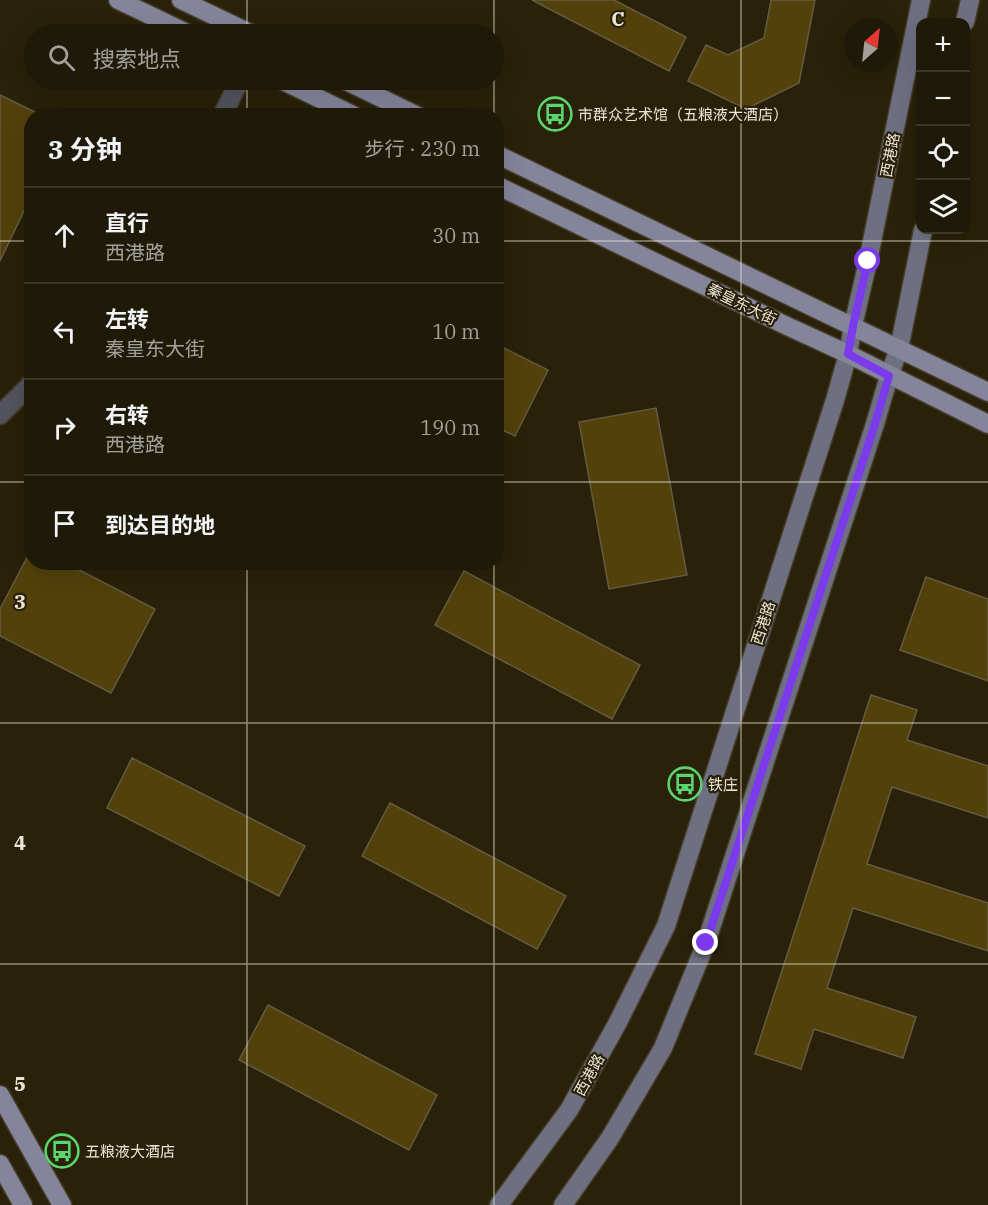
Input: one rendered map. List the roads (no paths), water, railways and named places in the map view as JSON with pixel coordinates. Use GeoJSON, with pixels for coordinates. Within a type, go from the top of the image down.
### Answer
{"type":"FeatureCollection","features":[{"type":"Feature","properties":{"kind":"main road"},"geometry":{"type":"LineString","coordinates":[[118,0],[168,24]]}},
{"type":"Feature","properties":{"kind":"main road"},"geometry":{"type":"LineString","coordinates":[[181,0],[231,24]]}},
{"type":"Feature","properties":{"kind":"main road","name":"西港路"},"geometry":{"type":"LineString","coordinates":[[499,1205],[569,1110],[617,1024],[666,926],[848,354],[921,0]]}},
{"type":"Feature","properties":{"kind":"main road"},"geometry":{"type":"LineString","coordinates":[[966,18],[970,0]]}},
{"type":"Feature","properties":{"kind":"main road"},"geometry":{"type":"LineString","coordinates":[[302,90],[339,108]]}},
{"type":"Feature","properties":{"kind":"main road"},"geometry":{"type":"LineString","coordinates":[[365,90],[402,108]]}},
{"type":"Feature","properties":{"kind":"main road","name":"秦皇东大街"},"geometry":{"type":"LineString","coordinates":[[504,158],[988,392]]}},
{"type":"Feature","properties":{"kind":"main road","name":"秦皇东大街"},"geometry":{"type":"LineString","coordinates":[[504,189],[988,424]]}},
{"type":"Feature","properties":{"kind":"main road"},"geometry":{"type":"LineString","coordinates":[[563,1205],[610,1138],[663,1048],[706,943],[899,349],[922,234]]}},
{"type":"Feature","properties":{"kind":"main road"},"geometry":{"type":"LineString","coordinates":[[0,1095],[62,1205]]}},
{"type":"Feature","properties":{"kind":"main road"},"geometry":{"type":"LineString","coordinates":[[0,1164],[23,1205]]}},
{"type":"Feature","properties":{"kind":"street"},"geometry":{"type":"LineString","coordinates":[[226,108],[235,90]]}},
{"type":"Feature","properties":{"kind":"street"},"geometry":{"type":"LineString","coordinates":[[0,415],[24,391]]}},
{"type":"Feature","properties":{"kind":"place","name":"市群众艺术馆（五粮液大酒店）"},"geometry":{"type":"Point","coordinates":[555,114]}},
{"type":"Feature","properties":{"kind":"place","name":"铁庄"},"geometry":{"type":"Point","coordinates":[685,784]}},
{"type":"Feature","properties":{"kind":"place","name":"五粮液大酒店"},"geometry":{"type":"Point","coordinates":[62,1151]}}]}
